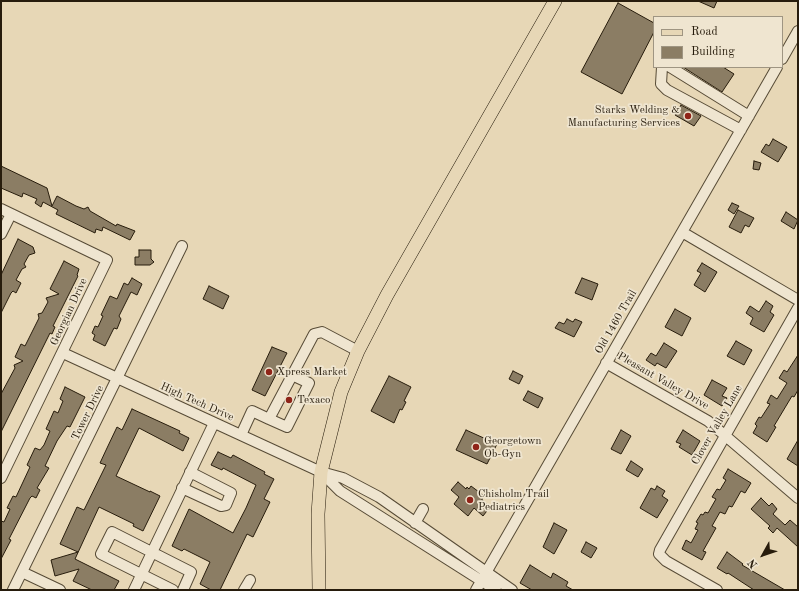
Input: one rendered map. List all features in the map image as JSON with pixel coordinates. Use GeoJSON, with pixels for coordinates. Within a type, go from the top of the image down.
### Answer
{"type":"FeatureCollection","features":[{"type":"Feature","properties":{"kind":"main road"},"geometry":{"type":"LineString","coordinates":[[319,590],[318,514],[321,472],[341,392],[358,351],[387,295],[555,1]]}},
{"type":"Feature","properties":{"kind":"street"},"geometry":{"type":"LineString","coordinates":[[783,57],[798,31]]}},
{"type":"Feature","properties":{"kind":"street"},"geometry":{"type":"LineString","coordinates":[[662,68],[661,84],[667,90],[741,130]]}},
{"type":"Feature","properties":{"kind":"street"},"geometry":{"type":"LineString","coordinates":[[672,68],[749,116]]}},
{"type":"Feature","properties":{"kind":"street","name":"Old 1460 Trail"},"geometry":{"type":"LineString","coordinates":[[481,581],[776,68]]}},
{"type":"Feature","properties":{"kind":"street","name":"Georgian Drive"},"geometry":{"type":"LineString","coordinates":[[1,209],[107,260],[1,478]]}},
{"type":"Feature","properties":{"kind":"street"},"geometry":{"type":"LineString","coordinates":[[1,234],[11,214]]}},
{"type":"Feature","properties":{"kind":"street"},"geometry":{"type":"LineString","coordinates":[[682,232],[798,300]]}},
{"type":"Feature","properties":{"kind":"street","name":"Tower Drive"},"geometry":{"type":"LineString","coordinates":[[13,590],[118,379],[182,246]]}},
{"type":"Feature","properties":{"kind":"street","name":"Clover Valley Lane"},"geometry":{"type":"LineString","coordinates":[[717,590],[666,561],[659,554],[660,550],[798,308]]}},
{"type":"Feature","properties":{"kind":"street"},"geometry":{"type":"LineString","coordinates":[[270,419],[314,334],[322,332],[358,351]]}},
{"type":"Feature","properties":{"kind":"street","name":"High Tech Drive"},"geometry":{"type":"LineString","coordinates":[[63,353],[321,472],[343,478],[379,497],[415,523],[481,581]]}},
{"type":"Feature","properties":{"kind":"street","name":"Pleasant Valley Drive"},"geometry":{"type":"LineString","coordinates":[[606,363],[708,421],[798,498]]}},
{"type":"Feature","properties":{"kind":"street"},"geometry":{"type":"LineString","coordinates":[[241,435],[252,411],[287,427],[309,383],[292,375]]}},
{"type":"Feature","properties":{"kind":"street"},"geometry":{"type":"LineString","coordinates":[[134,590],[214,422]]}},
{"type":"Feature","properties":{"kind":"street"},"geometry":{"type":"LineString","coordinates":[[182,488],[221,506],[226,505],[231,493],[190,472]]}},
{"type":"Feature","properties":{"kind":"street","name":"High Tech Drive"},"geometry":{"type":"LineString","coordinates":[[321,472],[340,491],[481,581]]}},
{"type":"Feature","properties":{"kind":"street"},"geometry":{"type":"LineString","coordinates":[[415,523],[422,509]]}},
{"type":"Feature","properties":{"kind":"street"},"geometry":{"type":"LineString","coordinates":[[173,590],[101,554],[112,532],[192,572],[183,590]]}},
{"type":"Feature","properties":{"kind":"street"},"geometry":{"type":"LineString","coordinates":[[22,572],[60,590]]}},
{"type":"Feature","properties":{"kind":"street"},"geometry":{"type":"LineString","coordinates":[[244,590],[250,580]]}},
{"type":"Feature","properties":{"kind":"street"},"geometry":{"type":"LineString","coordinates":[[481,581],[496,590]]}},
{"type":"Feature","properties":{"kind":"street"},"geometry":{"type":"LineString","coordinates":[[481,581],[512,590]]}},
{"type":"Feature","properties":{"kind":"building"},"geometry":{"type":"Polygon","coordinates":[[[698,1],[717,1],[714,8],[698,1]]]}},
{"type":"Feature","properties":{"kind":"building"},"geometry":{"type":"Polygon","coordinates":[[[618,3],[653,22],[653,34],[622,94],[581,72],[618,3]]]}},
{"type":"Feature","properties":{"kind":"building"},"geometry":{"type":"Polygon","coordinates":[[[685,68],[725,68],[734,74],[722,92],[685,68]]]}},
{"type":"Feature","properties":{"kind":"building"},"geometry":{"type":"Polygon","coordinates":[[[681,105],[701,116],[694,126],[675,115],[681,105]]]}},
{"type":"Feature","properties":{"kind":"building"},"geometry":{"type":"Polygon","coordinates":[[[773,139],[787,147],[778,162],[761,152],[766,144],[769,146],[773,139]]]}},
{"type":"Feature","properties":{"kind":"building"},"geometry":{"type":"Polygon","coordinates":[[[754,161],[761,163],[759,170],[753,169],[754,161]]]}},
{"type":"Feature","properties":{"kind":"building"},"geometry":{"type":"Polygon","coordinates":[[[1,166],[47,188],[52,206],[57,196],[84,209],[88,207],[90,211],[116,226],[117,224],[135,231],[130,240],[103,227],[102,231],[96,229],[95,233],[56,214],[58,210],[43,202],[41,207],[35,203],[37,199],[23,193],[22,197],[1,188],[1,166]]]}},
{"type":"Feature","properties":{"kind":"building"},"geometry":{"type":"Polygon","coordinates":[[[732,203],[739,206],[734,214],[728,210],[732,203]]]}},
{"type":"Feature","properties":{"kind":"building"},"geometry":{"type":"Polygon","coordinates":[[[738,210],[754,218],[749,227],[745,225],[741,233],[729,227],[738,210]]]}},
{"type":"Feature","properties":{"kind":"building"},"geometry":{"type":"Polygon","coordinates":[[[786,212],[798,220],[794,229],[781,221],[786,212]]]}},
{"type":"Feature","properties":{"kind":"building"},"geometry":{"type":"Polygon","coordinates":[[[18,239],[33,247],[35,253],[29,255],[24,264],[26,267],[22,269],[16,280],[21,283],[16,293],[13,291],[11,293],[1,313],[1,275],[18,239]]]}},
{"type":"Feature","properties":{"kind":"building"},"geometry":{"type":"Polygon","coordinates":[[[139,250],[151,250],[151,259],[154,262],[150,265],[135,265],[135,257],[139,257],[139,250]]]}},
{"type":"Feature","properties":{"kind":"building"},"geometry":{"type":"Polygon","coordinates":[[[64,261],[79,269],[78,276],[53,326],[55,327],[52,334],[50,333],[1,432],[1,394],[15,368],[14,365],[23,361],[15,357],[21,344],[25,346],[39,318],[38,314],[42,313],[48,302],[46,298],[59,294],[50,289],[64,261]]]}},
{"type":"Feature","properties":{"kind":"building"},"geometry":{"type":"Polygon","coordinates":[[[702,263],[717,272],[705,292],[694,285],[701,273],[697,271],[702,263]]]}},
{"type":"Feature","properties":{"kind":"building"},"geometry":{"type":"Polygon","coordinates":[[[132,278],[142,284],[137,295],[131,292],[119,316],[121,319],[117,329],[114,328],[105,346],[93,340],[95,335],[92,333],[95,326],[98,327],[103,316],[101,315],[110,296],[117,299],[124,283],[128,285],[132,278]]]}},
{"type":"Feature","properties":{"kind":"building"},"geometry":{"type":"Polygon","coordinates":[[[582,278],[598,284],[592,300],[575,293],[582,278]]]}},
{"type":"Feature","properties":{"kind":"building"},"geometry":{"type":"Polygon","coordinates":[[[209,286],[229,296],[223,309],[203,299],[209,286]]]}},
{"type":"Feature","properties":{"kind":"building"},"geometry":{"type":"Polygon","coordinates":[[[766,301],[773,306],[770,312],[774,315],[764,332],[750,324],[753,318],[746,313],[750,306],[759,312],[766,301]]]}},
{"type":"Feature","properties":{"kind":"building"},"geometry":{"type":"Polygon","coordinates":[[[675,309],[691,318],[682,336],[665,327],[675,309]]]}},
{"type":"Feature","properties":{"kind":"building"},"geometry":{"type":"Polygon","coordinates":[[[567,319],[573,322],[575,319],[582,322],[574,337],[555,328],[559,322],[564,324],[567,319]]]}},
{"type":"Feature","properties":{"kind":"building"},"geometry":{"type":"Polygon","coordinates":[[[736,341],[752,350],[744,365],[727,356],[736,341]]]}},
{"type":"Feature","properties":{"kind":"building"},"geometry":{"type":"Polygon","coordinates":[[[664,343],[677,351],[666,368],[657,363],[655,366],[646,360],[651,353],[656,356],[664,343]]]}},
{"type":"Feature","properties":{"kind":"building","name":"Xpress Market"},"geometry":{"type":"Polygon","coordinates":[[[272,347],[287,353],[265,396],[252,390],[272,347]]]}},
{"type":"Feature","properties":{"kind":"building"},"geometry":{"type":"Polygon","coordinates":[[[798,355],[798,390],[794,397],[792,396],[774,426],[776,427],[767,442],[753,433],[757,426],[755,424],[770,404],[767,403],[771,395],[777,399],[787,383],[779,378],[784,370],[787,372],[798,355]]]}},
{"type":"Feature","properties":{"kind":"building"},"geometry":{"type":"Polygon","coordinates":[[[513,371],[523,376],[519,384],[509,379],[513,371]]]}},
{"type":"Feature","properties":{"kind":"building"},"geometry":{"type":"Polygon","coordinates":[[[389,376],[411,387],[404,401],[406,402],[402,410],[400,409],[394,423],[371,411],[389,376]]]}},
{"type":"Feature","properties":{"kind":"building"},"geometry":{"type":"Polygon","coordinates":[[[712,380],[727,388],[722,396],[727,398],[722,406],[704,395],[712,380]]]}},
{"type":"Feature","properties":{"kind":"building"},"geometry":{"type":"Polygon","coordinates":[[[65,387],[85,397],[70,427],[67,426],[57,441],[45,466],[49,468],[37,488],[40,490],[36,498],[32,496],[30,498],[9,539],[11,540],[1,559],[1,521],[4,522],[10,509],[7,508],[13,496],[16,497],[30,467],[27,465],[35,448],[40,450],[44,445],[50,431],[46,429],[54,411],[58,413],[63,401],[60,399],[65,387]]]}},
{"type":"Feature","properties":{"kind":"building"},"geometry":{"type":"Polygon","coordinates":[[[528,391],[543,398],[538,408],[523,400],[528,391]]]}},
{"type":"Feature","properties":{"kind":"building"},"geometry":{"type":"Polygon","coordinates":[[[132,409],[180,431],[179,433],[189,438],[183,451],[139,428],[116,476],[160,496],[143,531],[133,526],[134,524],[99,507],[75,559],[119,581],[114,590],[92,590],[73,581],[79,569],[55,576],[51,560],[78,552],[60,544],[77,507],[84,510],[106,465],[100,463],[107,448],[117,427],[122,430],[132,409]]]}},
{"type":"Feature","properties":{"kind":"building","name":"Georgetown Ob-Gyn"},"geometry":{"type":"Polygon","coordinates":[[[466,430],[497,444],[487,464],[456,450],[466,430]]]}},
{"type":"Feature","properties":{"kind":"building"},"geometry":{"type":"Polygon","coordinates":[[[621,430],[631,436],[621,454],[611,449],[621,430]]]}},
{"type":"Feature","properties":{"kind":"building"},"geometry":{"type":"Polygon","coordinates":[[[683,430],[700,441],[692,455],[679,447],[681,444],[676,442],[683,430]]]}},
{"type":"Feature","properties":{"kind":"building"},"geometry":{"type":"Polygon","coordinates":[[[798,440],[798,466],[787,459],[798,440]]]}},
{"type":"Feature","properties":{"kind":"building"},"geometry":{"type":"Polygon","coordinates":[[[218,452],[231,458],[233,455],[265,472],[264,474],[274,479],[264,499],[270,502],[253,537],[247,534],[220,590],[211,590],[200,584],[210,562],[184,549],[182,551],[172,546],[189,509],[233,533],[246,508],[256,485],[223,468],[222,470],[211,465],[218,452]]]}},
{"type":"Feature","properties":{"kind":"building"},"geometry":{"type":"Polygon","coordinates":[[[631,461],[643,469],[638,477],[626,470],[631,461]]]}},
{"type":"Feature","properties":{"kind":"building"},"geometry":{"type":"Polygon","coordinates":[[[728,469],[751,483],[745,493],[741,491],[732,507],[729,506],[725,514],[720,512],[712,526],[716,528],[703,551],[706,552],[702,560],[682,549],[686,540],[691,543],[698,530],[695,529],[698,523],[696,522],[701,514],[703,515],[705,512],[708,513],[716,499],[712,497],[717,489],[720,490],[726,480],[723,478],[728,469]]]}},
{"type":"Feature","properties":{"kind":"building","name":"Chisholm Trail Pediatrics"},"geometry":{"type":"Polygon","coordinates":[[[458,482],[466,489],[467,487],[469,489],[471,486],[483,495],[482,500],[490,507],[483,516],[474,508],[468,516],[454,504],[459,497],[451,490],[458,482]]]}},
{"type":"Feature","properties":{"kind":"building"},"geometry":{"type":"Polygon","coordinates":[[[657,486],[665,491],[662,496],[668,500],[657,518],[640,508],[651,488],[655,490],[657,486]]]}},
{"type":"Feature","properties":{"kind":"building"},"geometry":{"type":"Polygon","coordinates":[[[761,498],[769,506],[772,503],[777,509],[773,514],[785,525],[790,520],[798,527],[798,547],[777,528],[773,533],[768,528],[770,526],[751,509],[761,498]]]}},
{"type":"Feature","properties":{"kind":"building"},"geometry":{"type":"Polygon","coordinates":[[[554,523],[567,530],[554,554],[543,547],[554,523]]]}},
{"type":"Feature","properties":{"kind":"building"},"geometry":{"type":"Polygon","coordinates":[[[586,542],[597,548],[591,558],[581,552],[586,542]]]}},
{"type":"Feature","properties":{"kind":"building"},"geometry":{"type":"Polygon","coordinates":[[[727,552],[743,564],[742,565],[785,590],[754,590],[728,573],[727,574],[717,568],[727,552]]]}},
{"type":"Feature","properties":{"kind":"building"},"geometry":{"type":"Polygon","coordinates":[[[530,565],[551,578],[553,573],[568,582],[566,586],[573,590],[532,590],[520,583],[530,565]]]}},
{"type":"Feature","properties":{"kind":"place","name":"Starks Welding & Manufacturing Services"},"geometry":{"type":"Point","coordinates":[688,116]}},
{"type":"Feature","properties":{"kind":"place","name":"Xpress Market"},"geometry":{"type":"Point","coordinates":[269,372]}},
{"type":"Feature","properties":{"kind":"place","name":"Texaco"},"geometry":{"type":"Point","coordinates":[289,400]}},
{"type":"Feature","properties":{"kind":"place","name":"Georgetown Ob-Gyn"},"geometry":{"type":"Point","coordinates":[476,447]}},
{"type":"Feature","properties":{"kind":"place","name":"Chisholm Trail Pediatrics"},"geometry":{"type":"Point","coordinates":[470,500]}}]}
